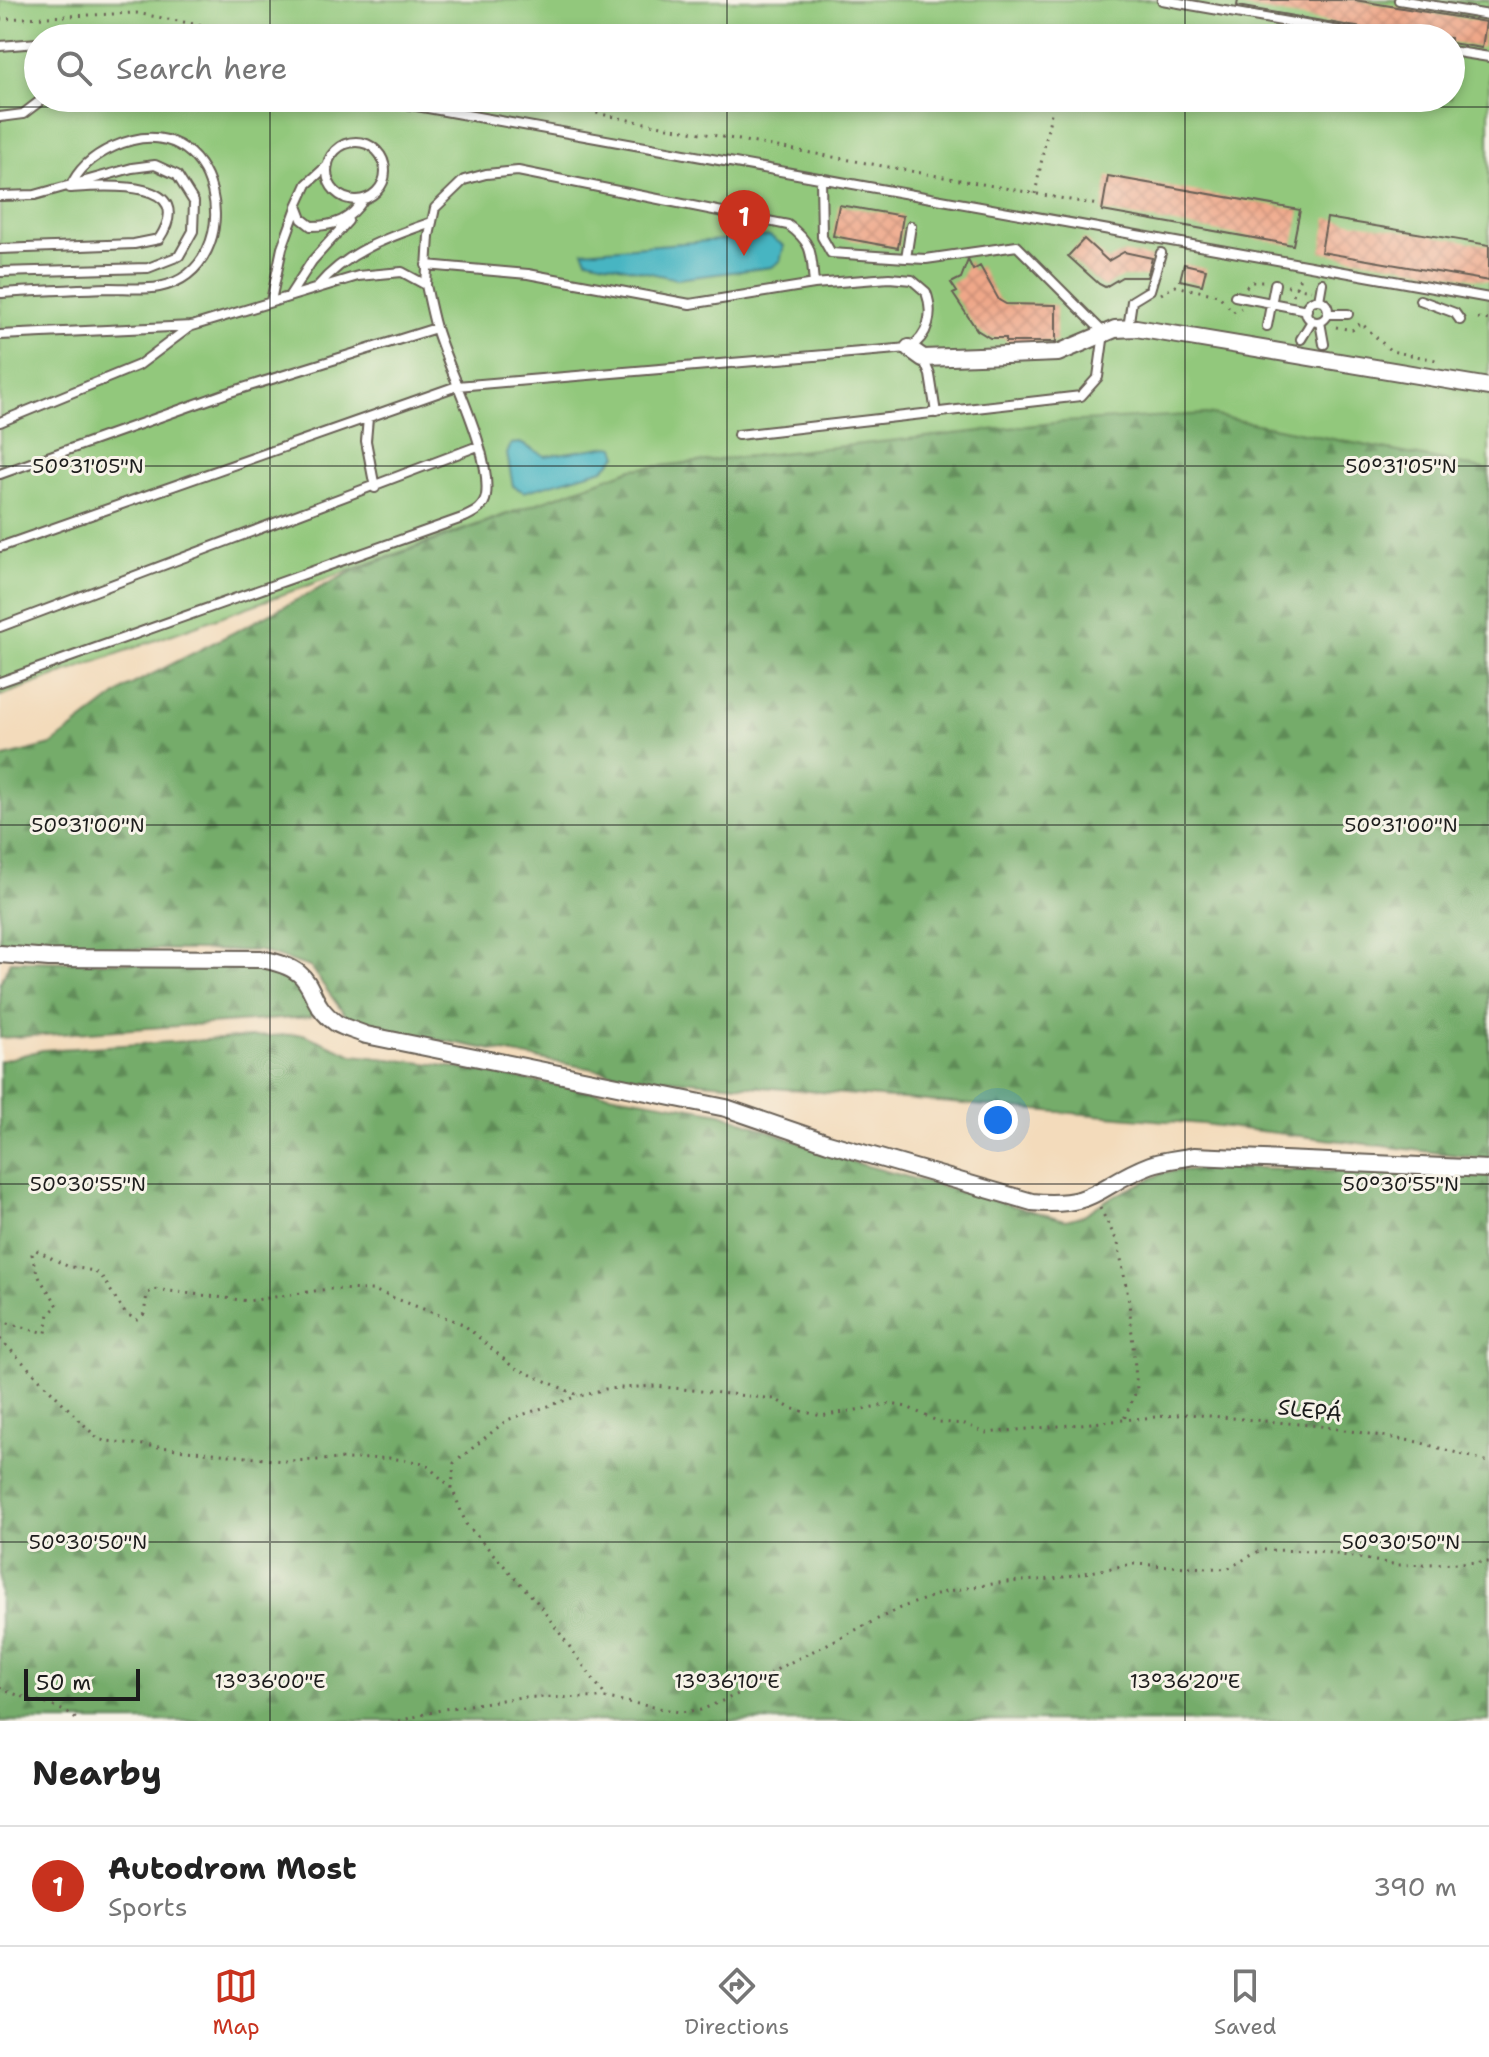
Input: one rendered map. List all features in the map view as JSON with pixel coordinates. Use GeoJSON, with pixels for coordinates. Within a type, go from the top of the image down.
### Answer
{"type":"FeatureCollection","features":[{"type":"Feature","properties":{"kind":"street"},"geometry":{"type":"LineString","coordinates":[[909,348],[923,358],[1058,353],[1104,333],[1128,328],[1489,387]]}},
{"type":"Feature","properties":{"kind":"street"},"geometry":{"type":"LineString","coordinates":[[0,954],[49,958],[261,959],[287,964],[306,977],[337,1023],[366,1035],[726,1108],[828,1143],[1032,1202],[1066,1205],[1093,1197],[1151,1165],[1194,1156],[1235,1161],[1489,1169]]}},
{"type":"Feature","properties":{"kind":"lane"},"geometry":{"type":"LineString","coordinates":[[1162,0],[1299,24]]}},
{"type":"Feature","properties":{"kind":"lane"},"geometry":{"type":"LineString","coordinates":[[1399,0],[1489,15]]}},
{"type":"Feature","properties":{"kind":"lane"},"geometry":{"type":"LineString","coordinates":[[0,46],[24,44]]}},
{"type":"Feature","properties":{"kind":"lane"},"geometry":{"type":"LineString","coordinates":[[1465,53],[1489,57]]}},
{"type":"Feature","properties":{"kind":"lane"},"geometry":{"type":"LineString","coordinates":[[0,117],[26,112]]}},
{"type":"Feature","properties":{"kind":"lane"},"geometry":{"type":"LineString","coordinates":[[451,112],[1489,298]]}},
{"type":"Feature","properties":{"kind":"lane"},"geometry":{"type":"LineString","coordinates":[[0,293],[160,287],[184,276],[212,238],[216,205],[211,180],[196,155],[173,142],[150,138],[124,142],[87,163],[70,188]]}},
{"type":"Feature","properties":{"kind":"lane"},"geometry":{"type":"LineString","coordinates":[[271,301],[282,248],[307,184],[328,165],[332,156],[348,144],[367,145],[382,159],[384,178],[380,188],[364,199],[312,261],[290,296]]}},
{"type":"Feature","properties":{"kind":"lane"},"geometry":{"type":"LineString","coordinates":[[0,196],[35,195],[70,188],[132,168],[155,165],[177,175],[194,202],[193,231],[179,256],[148,268],[0,272]]}},
{"type":"Feature","properties":{"kind":"lane"},"geometry":{"type":"LineString","coordinates":[[328,165],[328,181],[338,195],[364,199]]}},
{"type":"Feature","properties":{"kind":"lane"},"geometry":{"type":"LineString","coordinates":[[0,682],[465,517],[480,509],[486,499],[478,446],[436,328],[426,285],[435,208],[464,180],[518,171],[765,218],[788,225],[804,237],[812,253],[814,284]]}},
{"type":"Feature","properties":{"kind":"lane"},"geometry":{"type":"LineString","coordinates":[[738,435],[1081,396],[1098,377],[1104,333],[1017,246],[926,259],[831,253],[822,237],[821,178]]}},
{"type":"Feature","properties":{"kind":"lane"},"geometry":{"type":"LineString","coordinates":[[0,249],[134,244],[159,239],[167,227],[167,212],[162,198],[151,191],[128,185],[70,188]]}},
{"type":"Feature","properties":{"kind":"lane"},"geometry":{"type":"LineString","coordinates":[[297,206],[302,219],[311,226],[337,223],[351,217]]}},
{"type":"Feature","properties":{"kind":"lane"},"geometry":{"type":"LineString","coordinates":[[317,288],[334,267],[354,253],[432,222]]}},
{"type":"Feature","properties":{"kind":"lane"},"geometry":{"type":"LineString","coordinates":[[906,258],[911,226]]}},
{"type":"Feature","properties":{"kind":"lane"},"geometry":{"type":"LineString","coordinates":[[804,237],[822,237]]}},
{"type":"Feature","properties":{"kind":"lane"},"geometry":{"type":"LineString","coordinates":[[1128,328],[1132,301],[1150,290],[1161,253]]}},
{"type":"Feature","properties":{"kind":"lane"},"geometry":{"type":"LineString","coordinates":[[0,547],[457,386],[909,348],[926,331],[931,311],[926,292],[919,284],[889,278],[814,284],[690,304],[528,274],[426,265]]}},
{"type":"Feature","properties":{"kind":"lane"},"geometry":{"type":"LineString","coordinates":[[0,335],[192,326],[358,276],[402,272],[426,285]]}},
{"type":"Feature","properties":{"kind":"lane"},"geometry":{"type":"LineString","coordinates":[[1319,300],[1322,283]]}},
{"type":"Feature","properties":{"kind":"lane"},"geometry":{"type":"LineString","coordinates":[[1267,326],[1275,284]]}},
{"type":"Feature","properties":{"kind":"lane"},"geometry":{"type":"LineString","coordinates":[[1235,296],[1307,310],[1316,321],[1324,344]]}},
{"type":"Feature","properties":{"kind":"lane"},"geometry":{"type":"LineString","coordinates":[[1307,310],[1311,302],[1319,300],[1327,305],[1328,314]]}},
{"type":"Feature","properties":{"kind":"lane"},"geometry":{"type":"LineString","coordinates":[[1420,300],[1455,313],[1460,320]]}},
{"type":"Feature","properties":{"kind":"lane"},"geometry":{"type":"LineString","coordinates":[[1301,339],[1316,321],[1328,314],[1348,314]]}},
{"type":"Feature","properties":{"kind":"lane"},"geometry":{"type":"LineString","coordinates":[[0,422],[139,365],[192,326]]}},
{"type":"Feature","properties":{"kind":"lane"},"geometry":{"type":"LineString","coordinates":[[0,474],[227,393],[436,328]]}},
{"type":"Feature","properties":{"kind":"lane"},"geometry":{"type":"LineString","coordinates":[[923,358],[930,375],[936,413]]}},
{"type":"Feature","properties":{"kind":"lane"},"geometry":{"type":"LineString","coordinates":[[368,418],[366,441],[375,488]]}},
{"type":"Feature","properties":{"kind":"lane"},"geometry":{"type":"LineString","coordinates":[[0,627],[375,488],[478,446]]}},
{"type":"Feature","properties":{"kind":"path"},"geometry":{"type":"LineString","coordinates":[[0,19],[136,13],[194,24]]}},
{"type":"Feature","properties":{"kind":"path"},"geometry":{"type":"LineString","coordinates":[[592,112],[1098,205]]}},
{"type":"Feature","properties":{"kind":"path"},"geometry":{"type":"LineString","coordinates":[[1035,194],[1051,112]]}},
{"type":"Feature","properties":{"kind":"path"},"geometry":{"type":"LineString","coordinates":[[1286,297],[1298,288],[1302,264]]}},
{"type":"Feature","properties":{"kind":"path"},"geometry":{"type":"LineString","coordinates":[[1478,318],[1489,320]]}},
{"type":"Feature","properties":{"kind":"path"},"geometry":{"type":"LineString","coordinates":[[1333,324],[1352,330],[1361,323],[1391,351],[1445,362]]}},
{"type":"Feature","properties":{"kind":"path"},"geometry":{"type":"LineString","coordinates":[[1093,1197],[1118,1243],[1129,1302],[1137,1389],[1124,1419]]}},
{"type":"Feature","properties":{"kind":"path"},"geometry":{"type":"LineString","coordinates":[[0,1321],[46,1333],[49,1313],[58,1306],[45,1294],[39,1280],[32,1254],[36,1250],[67,1266],[94,1271],[102,1277],[125,1313],[137,1320],[144,1314],[147,1294],[154,1289],[248,1301],[328,1289],[373,1290],[463,1324],[513,1367],[580,1396]]}},
{"type":"Feature","properties":{"kind":"path"},"geometry":{"type":"LineString","coordinates":[[0,1339],[99,1440],[282,1461],[389,1458],[424,1463],[452,1488],[466,1524],[537,1602],[607,1698]]}},
{"type":"Feature","properties":{"kind":"path","name":"SLEPÁ"},"geometry":{"type":"LineString","coordinates":[[452,1488],[454,1463],[507,1420],[605,1389],[655,1386],[775,1399],[790,1408],[821,1416],[891,1404],[907,1407],[939,1422],[965,1424],[986,1433],[1188,1414],[1320,1426],[1418,1442],[1489,1462]]}},
{"type":"Feature","properties":{"kind":"path"},"geometry":{"type":"LineString","coordinates":[[399,1721],[444,1709],[521,1697],[607,1698],[679,1712],[701,1710],[736,1695],[781,1667],[900,1608],[948,1591],[1053,1579],[1133,1564],[1227,1569],[1261,1550],[1331,1552],[1398,1565],[1489,1562]]}},
{"type":"Feature","properties":{"kind":"path"},"geometry":{"type":"LineString","coordinates":[[0,1688],[38,1704],[64,1709],[77,1721]]}},
{"type":"Feature","properties":{"kind":"green space"},"geometry":{"type":"Polygon","coordinates":[[[0,0],[1489,0],[1489,470],[1207,414],[1063,422],[632,469],[0,696],[0,0]]]}},
{"type":"Feature","properties":{"kind":"green space"},"geometry":{"type":"Polygon","coordinates":[[[1144,413],[1207,414],[1489,469],[1489,1159],[1202,1124],[630,1076],[351,1023],[310,967],[260,951],[0,947],[0,758],[51,745],[127,687],[355,570],[632,469],[1144,413]]]}},
{"type":"Feature","properties":{"kind":"green space"},"geometry":{"type":"Polygon","coordinates":[[[10,961],[265,964],[301,979],[316,1006],[310,1017],[0,1038],[0,984],[10,961]]]}},
{"type":"Feature","properties":{"kind":"green space"},"geometry":{"type":"Polygon","coordinates":[[[303,1034],[353,1055],[433,1064],[721,1113],[849,1161],[1065,1220],[1082,1216],[1110,1198],[1165,1172],[1226,1167],[1489,1175],[1489,1721],[0,1721],[0,1061],[42,1050],[303,1034]]]}},
{"type":"Feature","properties":{"kind":"water"},"geometry":{"type":"Polygon","coordinates":[[[770,236],[784,246],[780,261],[772,267],[677,279],[587,259],[583,251],[770,236]]]}},
{"type":"Feature","properties":{"kind":"water"},"geometry":{"type":"Polygon","coordinates":[[[520,443],[545,456],[610,446],[615,447],[618,455],[603,469],[524,492],[513,486],[507,454],[511,444],[520,443]]]}},
{"type":"Feature","properties":{"kind":"building"},"geometry":{"type":"Polygon","coordinates":[[[1238,0],[1355,0],[1486,22],[1482,48],[1465,45],[1465,24],[1339,24],[1237,6],[1238,0]]]}},
{"type":"Feature","properties":{"kind":"building"},"geometry":{"type":"Polygon","coordinates":[[[1108,176],[1300,210],[1293,245],[1102,211],[1108,176]]]}},
{"type":"Feature","properties":{"kind":"building"},"geometry":{"type":"Polygon","coordinates":[[[839,205],[903,216],[898,248],[833,236],[839,205]]]}},
{"type":"Feature","properties":{"kind":"building"},"geometry":{"type":"Polygon","coordinates":[[[1327,218],[1489,245],[1489,281],[1321,252],[1327,218]]]}},
{"type":"Feature","properties":{"kind":"building"},"geometry":{"type":"Polygon","coordinates":[[[1084,239],[1108,261],[1124,252],[1152,258],[1147,277],[1122,277],[1105,287],[1099,284],[1068,256],[1084,239]]]}},
{"type":"Feature","properties":{"kind":"building"},"geometry":{"type":"Polygon","coordinates":[[[968,260],[973,270],[980,266],[999,300],[1006,304],[1056,305],[1056,342],[1006,342],[1006,338],[990,338],[977,330],[953,294],[957,292],[951,283],[961,278],[968,260]]]}},
{"type":"Feature","properties":{"kind":"building"},"geometry":{"type":"Polygon","coordinates":[[[1184,264],[1206,269],[1202,285],[1180,280],[1184,264]]]}},
{"type":"Feature","properties":{"kind":"place","name":"Autodrom Most"},"geometry":{"type":"Point","coordinates":[744,256]}}]}
